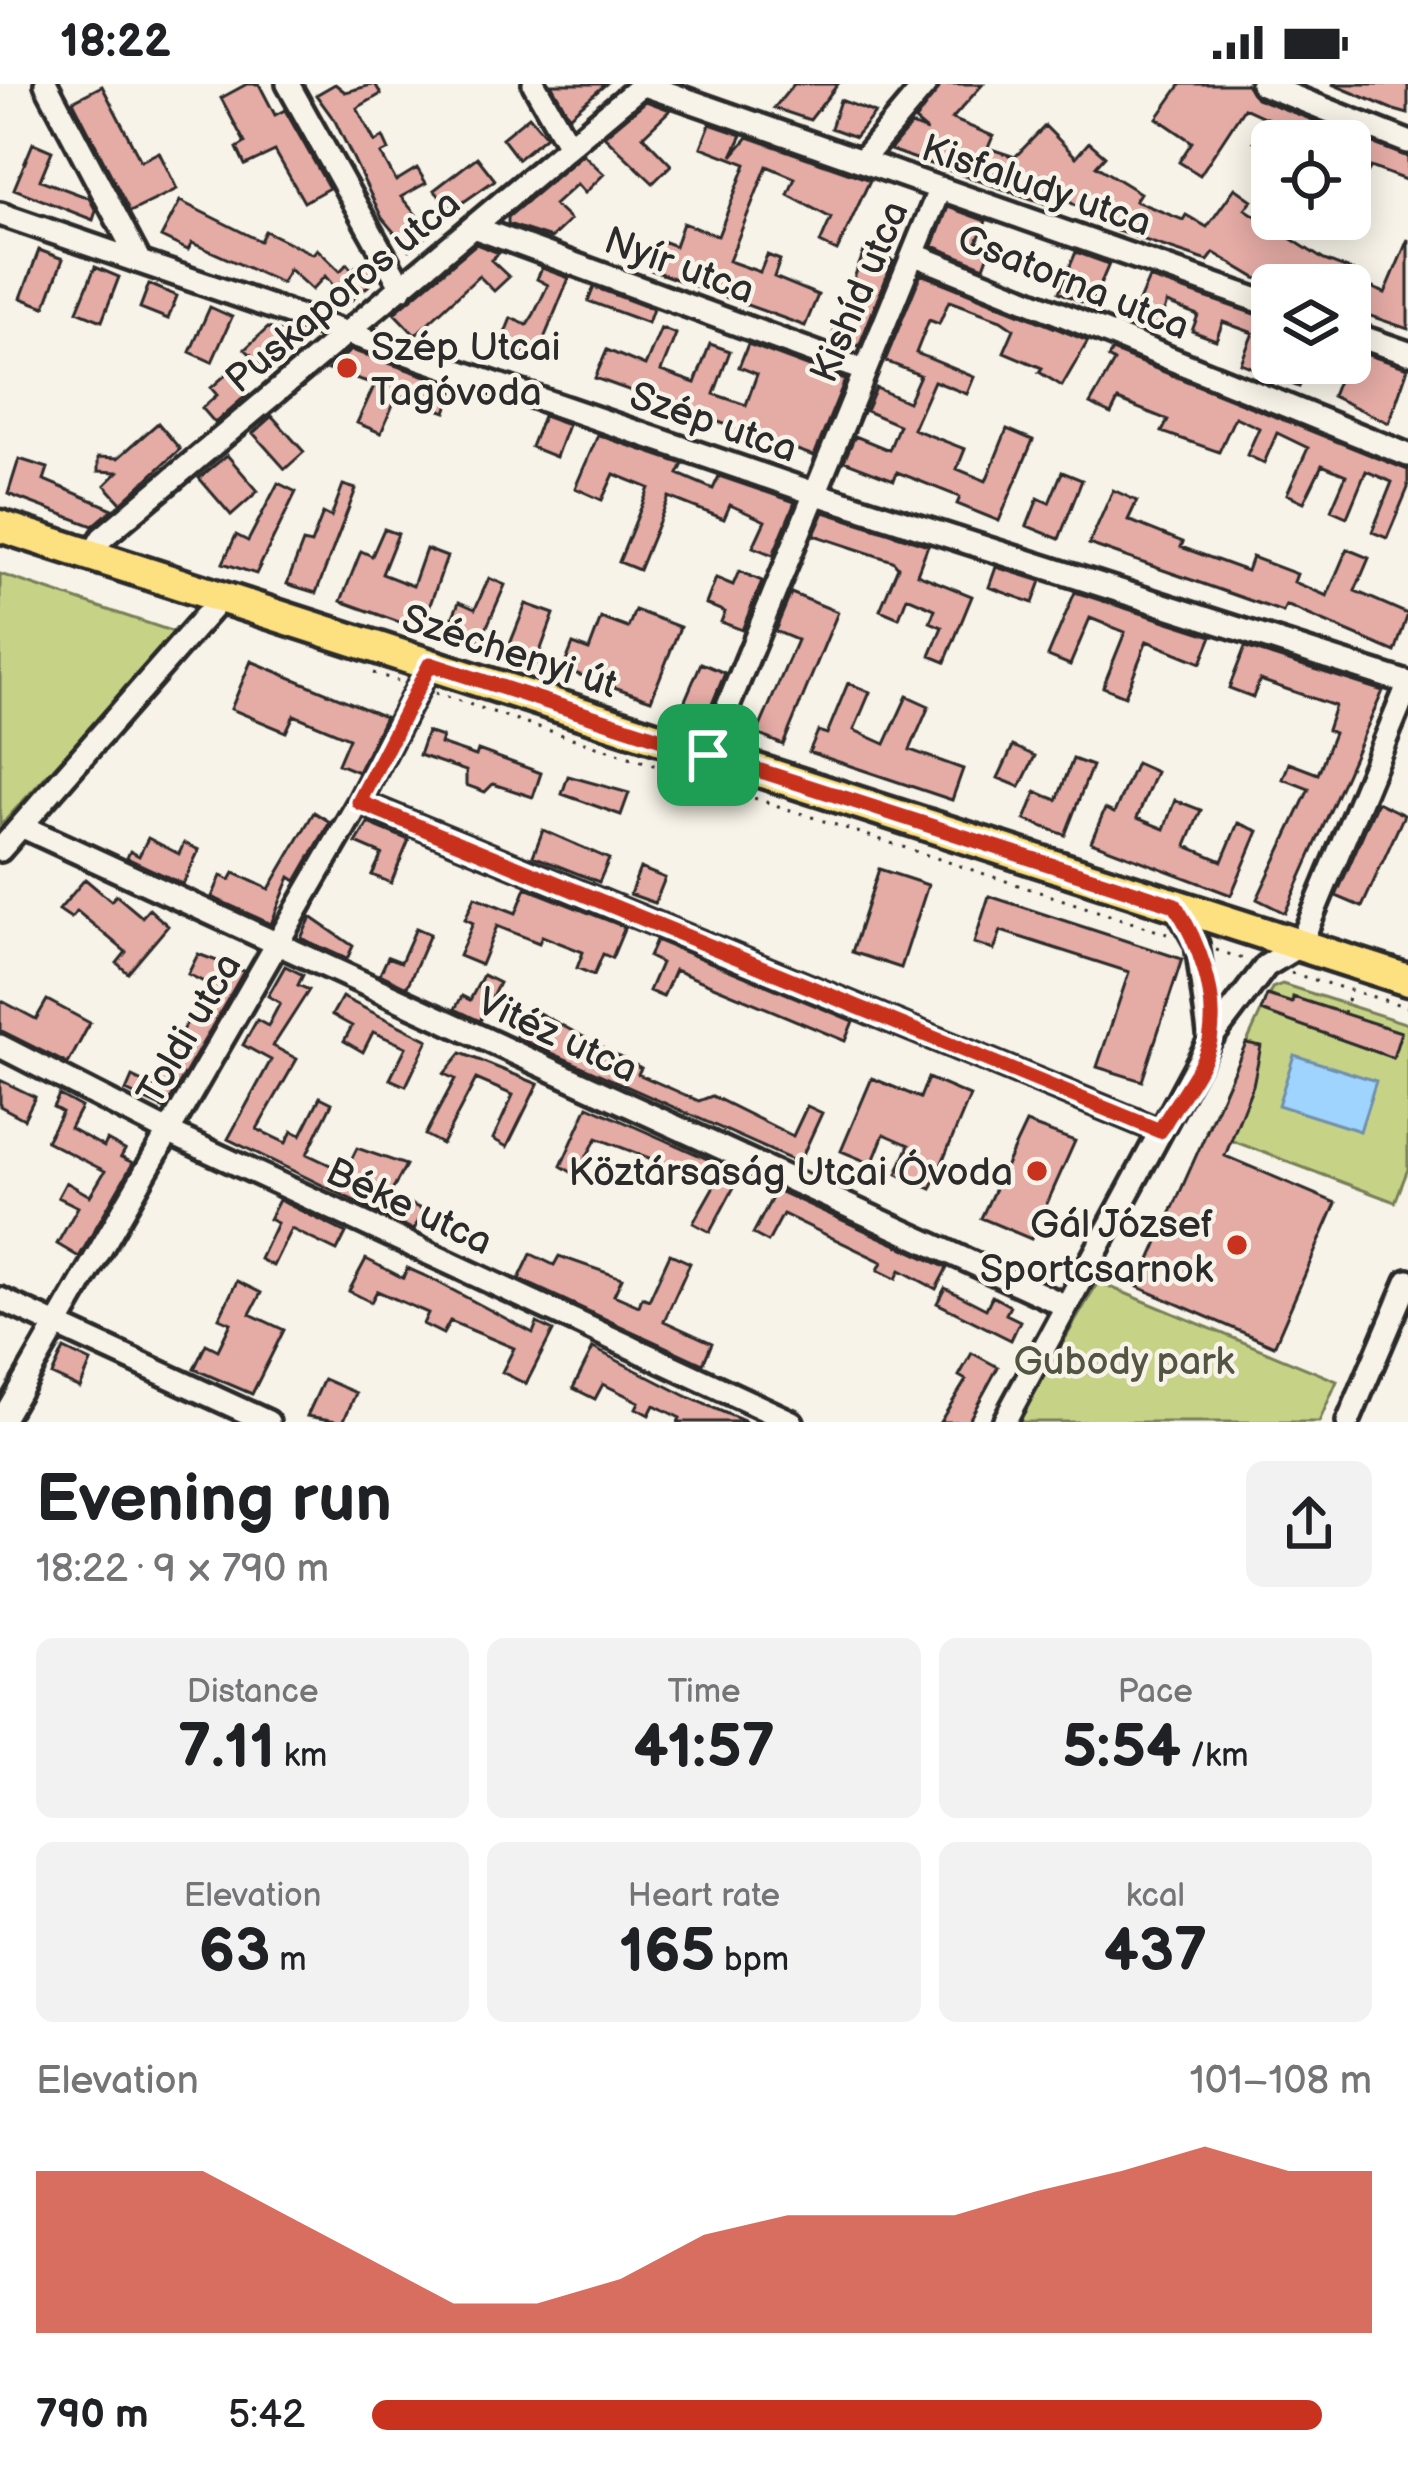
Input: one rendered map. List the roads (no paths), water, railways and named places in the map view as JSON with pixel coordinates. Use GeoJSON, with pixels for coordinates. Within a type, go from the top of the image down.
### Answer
{"type":"FeatureCollection","features":[{"type":"Feature","properties":{"kind":"main road","name":"Széchenyi út"},"geometry":{"type":"LineString","coordinates":[[0,526],[223,597],[425,676],[708,755],[1408,980]]}},
{"type":"Feature","properties":{"kind":"street"},"geometry":{"type":"LineString","coordinates":[[46,84],[139,260]]}},
{"type":"Feature","properties":{"kind":"street"},"geometry":{"type":"LineString","coordinates":[[288,84],[402,288]]}},
{"type":"Feature","properties":{"kind":"street"},"geometry":{"type":"LineString","coordinates":[[534,84],[568,144]]}},
{"type":"Feature","properties":{"kind":"street","name":"Puskaporos utca"},"geometry":{"type":"LineString","coordinates":[[92,555],[102,538],[642,84]]}},
{"type":"Feature","properties":{"kind":"street","name":"Kisfaludy utca"},"geometry":{"type":"LineString","coordinates":[[642,84],[1251,298]]}},
{"type":"Feature","properties":{"kind":"street"},"geometry":{"type":"LineString","coordinates":[[861,161],[926,84]]}},
{"type":"Feature","properties":{"kind":"street"},"geometry":{"type":"LineString","coordinates":[[1262,84],[1408,142]]}},
{"type":"Feature","properties":{"kind":"street","name":"Kishíd utca"},"geometry":{"type":"LineString","coordinates":[[708,755],[940,188]]}},
{"type":"Feature","properties":{"kind":"street","name":"Szép utca"},"geometry":{"type":"LineString","coordinates":[[0,214],[814,493],[1408,684]]}},
{"type":"Feature","properties":{"kind":"street","name":"Nyír utca"},"geometry":{"type":"LineString","coordinates":[[473,226],[863,370]]}},
{"type":"Feature","properties":{"kind":"street","name":"Csatorna utca"},"geometry":{"type":"LineString","coordinates":[[913,254],[1408,455]]}},
{"type":"Feature","properties":{"kind":"street"},"geometry":{"type":"LineString","coordinates":[[1371,340],[1408,353]]}},
{"type":"Feature","properties":{"kind":"street"},"geometry":{"type":"LineString","coordinates":[[0,850],[223,597]]}},
{"type":"Feature","properties":{"kind":"street","name":"Toldi utca"},"geometry":{"type":"LineString","coordinates":[[1,1422],[359,802],[425,676]]}},
{"type":"Feature","properties":{"kind":"street"},"geometry":{"type":"LineString","coordinates":[[1004,1422],[1210,1040],[1266,966],[1300,945],[1408,684]]}},
{"type":"Feature","properties":{"kind":"street"},"geometry":{"type":"LineString","coordinates":[[359,802],[1160,1131]]}},
{"type":"Feature","properties":{"kind":"street","name":"Vitéz utca"},"geometry":{"type":"LineString","coordinates":[[21,826],[1066,1306]]}},
{"type":"Feature","properties":{"kind":"street"},"geometry":{"type":"LineString","coordinates":[[1175,905],[1197,944],[1210,1040]]}},
{"type":"Feature","properties":{"kind":"street","name":"Béke utca"},"geometry":{"type":"LineString","coordinates":[[0,1046],[170,1132],[792,1422]]}},
{"type":"Feature","properties":{"kind":"street"},"geometry":{"type":"LineString","coordinates":[[1348,1422],[1408,1281]]}},
{"type":"Feature","properties":{"kind":"street"},"geometry":{"type":"LineString","coordinates":[[0,1300],[268,1422]]}},
{"type":"Feature","properties":{"kind":"water"},"geometry":{"type":"Polygon","coordinates":[[[1294,1055],[1376,1081],[1360,1131],[1278,1105],[1294,1055]]]}},
{"type":"Feature","properties":{"kind":"place","name":"Szép Utcai Tagóvoda"},"geometry":{"type":"Point","coordinates":[347,368]}},
{"type":"Feature","properties":{"kind":"place","name":"Köztársaság Utcai Óvoda"},"geometry":{"type":"Point","coordinates":[1037,1171]}},
{"type":"Feature","properties":{"kind":"place","name":"Gál József Sportcsarnok"},"geometry":{"type":"Point","coordinates":[1237,1245]}},
{"type":"Feature","properties":{"kind":"park label","name":"Gubody park"},"geometry":{"type":"Point","coordinates":[1124,1360]}}]}
